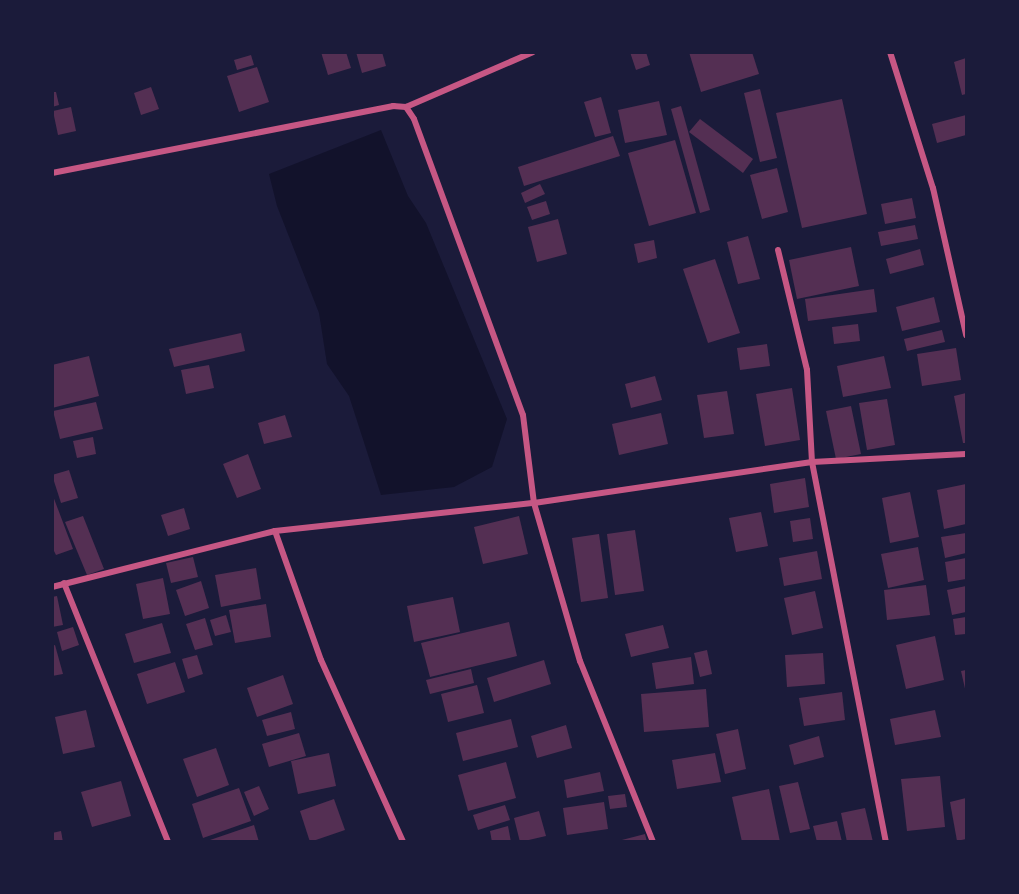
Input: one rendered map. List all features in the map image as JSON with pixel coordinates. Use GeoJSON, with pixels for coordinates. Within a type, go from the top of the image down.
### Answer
{"type":"FeatureCollection","features":[{"type":"Feature","properties":{"kind":"street"},"geometry":{"type":"LineString","coordinates":[[52,173],[393,106],[406,107],[533,52]]}},
{"type":"Feature","properties":{"kind":"street"},"geometry":{"type":"LineString","coordinates":[[890,52],[933,188],[966,335]]}},
{"type":"Feature","properties":{"kind":"street"},"geometry":{"type":"LineString","coordinates":[[406,107],[414,119],[523,415],[534,503],[580,662],[653,842]]}},
{"type":"Feature","properties":{"kind":"street"},"geometry":{"type":"LineString","coordinates":[[778,250],[807,370],[812,462],[886,842]]}},
{"type":"Feature","properties":{"kind":"street"},"geometry":{"type":"LineString","coordinates":[[52,587],[275,531],[534,503],[812,462],[966,454]]}},
{"type":"Feature","properties":{"kind":"street"},"geometry":{"type":"LineString","coordinates":[[275,531],[321,660],[403,842]]}},
{"type":"Feature","properties":{"kind":"street"},"geometry":{"type":"LineString","coordinates":[[64,583],[168,842]]}},
{"type":"Feature","properties":{"kind":"shaded area"},"geometry":{"type":"Polygon","coordinates":[[[381,130],[408,196],[426,223],[507,419],[492,467],[454,487],[381,495],[349,396],[327,364],[319,313],[277,206],[269,174],[381,130]]]}},
{"type":"Feature","properties":{"kind":"building"},"geometry":{"type":"Polygon","coordinates":[[[321,52],[346,52],[351,68],[328,75],[321,52]]]}},
{"type":"Feature","properties":{"kind":"building"},"geometry":{"type":"Polygon","coordinates":[[[356,52],[382,52],[386,66],[362,73],[356,52]]]}},
{"type":"Feature","properties":{"kind":"building"},"geometry":{"type":"Polygon","coordinates":[[[630,52],[646,52],[650,65],[636,70],[630,52]]]}},
{"type":"Feature","properties":{"kind":"building"},"geometry":{"type":"Polygon","coordinates":[[[689,52],[752,52],[759,74],[701,92],[689,52]]]}},
{"type":"Feature","properties":{"kind":"building"},"geometry":{"type":"Polygon","coordinates":[[[251,55],[254,65],[237,70],[234,60],[251,55]]]}},
{"type":"Feature","properties":{"kind":"building"},"geometry":{"type":"Polygon","coordinates":[[[966,58],[966,94],[962,95],[954,62],[966,58]]]}},
{"type":"Feature","properties":{"kind":"building"},"geometry":{"type":"Polygon","coordinates":[[[257,67],[269,102],[239,112],[227,76],[257,67]]]}},
{"type":"Feature","properties":{"kind":"building"},"geometry":{"type":"Polygon","coordinates":[[[151,87],[159,109],[141,115],[134,93],[151,87]]]}},
{"type":"Feature","properties":{"kind":"building"},"geometry":{"type":"Polygon","coordinates":[[[760,89],[777,158],[760,162],[744,93],[760,89]]]}},
{"type":"Feature","properties":{"kind":"building"},"geometry":{"type":"Polygon","coordinates":[[[52,92],[56,92],[59,105],[52,107],[52,92]]]}},
{"type":"Feature","properties":{"kind":"building"},"geometry":{"type":"Polygon","coordinates":[[[601,97],[611,133],[595,137],[584,102],[601,97]]]}},
{"type":"Feature","properties":{"kind":"building"},"geometry":{"type":"Polygon","coordinates":[[[842,99],[867,214],[802,228],[776,113],[842,99]]]}},
{"type":"Feature","properties":{"kind":"building"},"geometry":{"type":"Polygon","coordinates":[[[659,101],[667,135],[625,143],[618,110],[659,101]]]}},
{"type":"Feature","properties":{"kind":"building"},"geometry":{"type":"Polygon","coordinates":[[[681,106],[710,210],[700,213],[671,109],[681,106]]]}},
{"type":"Feature","properties":{"kind":"building"},"geometry":{"type":"Polygon","coordinates":[[[71,107],[76,131],[58,135],[53,111],[71,107]]]}},
{"type":"Feature","properties":{"kind":"building"},"geometry":{"type":"Polygon","coordinates":[[[966,115],[966,135],[937,143],[932,124],[966,115]]]}},
{"type":"Feature","properties":{"kind":"building"},"geometry":{"type":"Polygon","coordinates":[[[700,119],[753,159],[743,173],[689,132],[700,119]]]}},
{"type":"Feature","properties":{"kind":"building"},"geometry":{"type":"Polygon","coordinates":[[[613,136],[620,156],[524,186],[518,167],[613,136]]]}},
{"type":"Feature","properties":{"kind":"building"},"geometry":{"type":"Polygon","coordinates":[[[675,140],[696,213],[649,226],[628,153],[675,140]]]}},
{"type":"Feature","properties":{"kind":"building"},"geometry":{"type":"Polygon","coordinates":[[[777,168],[788,212],[762,219],[750,175],[777,168]]]}},
{"type":"Feature","properties":{"kind":"building"},"geometry":{"type":"Polygon","coordinates":[[[540,184],[545,194],[525,203],[521,193],[540,184]]]}},
{"type":"Feature","properties":{"kind":"building"},"geometry":{"type":"Polygon","coordinates":[[[912,198],[916,218],[885,224],[881,204],[912,198]]]}},
{"type":"Feature","properties":{"kind":"building"},"geometry":{"type":"Polygon","coordinates":[[[546,201],[550,214],[532,220],[527,207],[546,201]]]}},
{"type":"Feature","properties":{"kind":"building"},"geometry":{"type":"Polygon","coordinates":[[[558,219],[567,254],[537,262],[528,227],[558,219]]]}},
{"type":"Feature","properties":{"kind":"building"},"geometry":{"type":"Polygon","coordinates":[[[915,225],[918,239],[881,246],[878,232],[915,225]]]}},
{"type":"Feature","properties":{"kind":"building"},"geometry":{"type":"Polygon","coordinates":[[[748,236],[760,279],[738,284],[727,242],[748,236]]]}},
{"type":"Feature","properties":{"kind":"building"},"geometry":{"type":"Polygon","coordinates":[[[654,240],[657,258],[638,263],[634,244],[654,240]]]}},
{"type":"Feature","properties":{"kind":"building"},"geometry":{"type":"Polygon","coordinates":[[[851,247],[859,286],[797,299],[789,260],[851,247]]]}},
{"type":"Feature","properties":{"kind":"building"},"geometry":{"type":"Polygon","coordinates":[[[920,249],[924,265],[890,274],[886,259],[920,249]]]}},
{"type":"Feature","properties":{"kind":"building"},"geometry":{"type":"Polygon","coordinates":[[[715,259],[740,333],[708,343],[683,269],[715,259]]]}},
{"type":"Feature","properties":{"kind":"building"},"geometry":{"type":"Polygon","coordinates":[[[874,289],[877,312],[808,321],[805,299],[874,289]]]}},
{"type":"Feature","properties":{"kind":"building"},"geometry":{"type":"Polygon","coordinates":[[[934,297],[940,322],[902,331],[896,307],[934,297]]]}},
{"type":"Feature","properties":{"kind":"building"},"geometry":{"type":"Polygon","coordinates":[[[858,324],[860,341],[834,344],[832,327],[858,324]]]}},
{"type":"Feature","properties":{"kind":"building"},"geometry":{"type":"Polygon","coordinates":[[[942,330],[945,342],[907,351],[904,339],[942,330]]]}},
{"type":"Feature","properties":{"kind":"building"},"geometry":{"type":"Polygon","coordinates":[[[241,333],[245,351],[174,367],[169,349],[241,333]]]}},
{"type":"Feature","properties":{"kind":"building"},"geometry":{"type":"Polygon","coordinates":[[[767,344],[770,366],[740,370],[737,348],[767,344]]]}},
{"type":"Feature","properties":{"kind":"building"},"geometry":{"type":"Polygon","coordinates":[[[956,348],[961,380],[922,386],[917,354],[956,348]]]}},
{"type":"Feature","properties":{"kind":"building"},"geometry":{"type":"Polygon","coordinates":[[[89,356],[99,396],[52,408],[52,365],[89,356]]]}},
{"type":"Feature","properties":{"kind":"building"},"geometry":{"type":"Polygon","coordinates":[[[884,356],[891,388],[843,397],[837,366],[884,356]]]}},
{"type":"Feature","properties":{"kind":"building"},"geometry":{"type":"Polygon","coordinates":[[[209,365],[214,388],[186,394],[181,370],[209,365]]]}},
{"type":"Feature","properties":{"kind":"building"},"geometry":{"type":"Polygon","coordinates":[[[655,376],[662,400],[631,408],[625,384],[655,376]]]}},
{"type":"Feature","properties":{"kind":"building"},"geometry":{"type":"Polygon","coordinates":[[[792,388],[800,440],[765,446],[756,394],[792,388]]]}},
{"type":"Feature","properties":{"kind":"building"},"geometry":{"type":"Polygon","coordinates":[[[727,391],[734,434],[704,438],[697,395],[727,391]]]}},
{"type":"Feature","properties":{"kind":"building"},"geometry":{"type":"Polygon","coordinates":[[[966,393],[966,443],[963,443],[954,396],[966,393]]]}},
{"type":"Feature","properties":{"kind":"building"},"geometry":{"type":"Polygon","coordinates":[[[887,399],[895,445],[867,450],[859,403],[887,399]]]}},
{"type":"Feature","properties":{"kind":"building"},"geometry":{"type":"Polygon","coordinates":[[[96,402],[103,429],[60,439],[53,411],[96,402]]]}},
{"type":"Feature","properties":{"kind":"building"},"geometry":{"type":"Polygon","coordinates":[[[851,406],[861,454],[836,459],[826,411],[851,406]]]}},
{"type":"Feature","properties":{"kind":"building"},"geometry":{"type":"Polygon","coordinates":[[[661,413],[668,444],[619,455],[612,424],[661,413]]]}},
{"type":"Feature","properties":{"kind":"building"},"geometry":{"type":"Polygon","coordinates":[[[285,415],[292,437],[264,444],[258,423],[285,415]]]}},
{"type":"Feature","properties":{"kind":"building"},"geometry":{"type":"Polygon","coordinates":[[[93,437],[96,454],[77,458],[73,441],[93,437]]]}},
{"type":"Feature","properties":{"kind":"building"},"geometry":{"type":"Polygon","coordinates":[[[248,454],[261,489],[237,498],[223,464],[248,454]]]}},
{"type":"Feature","properties":{"kind":"building"},"geometry":{"type":"Polygon","coordinates":[[[69,470],[78,498],[61,503],[52,475],[69,470]]]}},
{"type":"Feature","properties":{"kind":"building"},"geometry":{"type":"Polygon","coordinates":[[[805,478],[809,507],[774,513],[770,484],[805,478]]]}},
{"type":"Feature","properties":{"kind":"building"},"geometry":{"type":"Polygon","coordinates":[[[966,484],[966,524],[944,529],[937,490],[966,484]]]}},
{"type":"Feature","properties":{"kind":"building"},"geometry":{"type":"Polygon","coordinates":[[[910,492],[919,537],[890,543],[882,498],[910,492]]]}},
{"type":"Feature","properties":{"kind":"building"},"geometry":{"type":"Polygon","coordinates":[[[53,496],[73,549],[56,555],[52,547],[53,496]]]}},
{"type":"Feature","properties":{"kind":"building"},"geometry":{"type":"Polygon","coordinates":[[[184,508],[190,529],[168,536],[161,515],[184,508]]]}},
{"type":"Feature","properties":{"kind":"building"},"geometry":{"type":"Polygon","coordinates":[[[761,512],[768,546],[736,552],[729,518],[761,512]]]}},
{"type":"Feature","properties":{"kind":"building"},"geometry":{"type":"Polygon","coordinates":[[[83,516],[104,569],[87,575],[65,522],[83,516]]]}},
{"type":"Feature","properties":{"kind":"building"},"geometry":{"type":"Polygon","coordinates":[[[519,516],[528,554],[483,564],[474,527],[519,516]]]}},
{"type":"Feature","properties":{"kind":"building"},"geometry":{"type":"Polygon","coordinates":[[[810,518],[813,539],[793,542],[790,521],[810,518]]]}},
{"type":"Feature","properties":{"kind":"building"},"geometry":{"type":"Polygon","coordinates":[[[635,530],[644,591],[615,595],[607,534],[635,530]]]}},
{"type":"Feature","properties":{"kind":"building"},"geometry":{"type":"Polygon","coordinates":[[[966,533],[966,553],[945,558],[941,537],[966,533]]]}},
{"type":"Feature","properties":{"kind":"building"},"geometry":{"type":"Polygon","coordinates":[[[599,534],[608,598],[581,602],[572,538],[599,534]]]}},
{"type":"Feature","properties":{"kind":"building"},"geometry":{"type":"Polygon","coordinates":[[[918,547],[924,580],[888,588],[881,554],[918,547]]]}},
{"type":"Feature","properties":{"kind":"building"},"geometry":{"type":"Polygon","coordinates":[[[817,551],[822,579],[784,586],[779,558],[817,551]]]}},
{"type":"Feature","properties":{"kind":"building"},"geometry":{"type":"Polygon","coordinates":[[[193,557],[198,577],[171,583],[166,563],[193,557]]]}},
{"type":"Feature","properties":{"kind":"building"},"geometry":{"type":"Polygon","coordinates":[[[966,558],[966,579],[948,582],[945,562],[966,558]]]}},
{"type":"Feature","properties":{"kind":"building"},"geometry":{"type":"Polygon","coordinates":[[[256,568],[261,599],[221,607],[215,575],[256,568]]]}},
{"type":"Feature","properties":{"kind":"building"},"geometry":{"type":"Polygon","coordinates":[[[163,578],[170,614],[143,619],[136,584],[163,578]]]}},
{"type":"Feature","properties":{"kind":"building"},"geometry":{"type":"Polygon","coordinates":[[[201,581],[209,608],[185,616],[176,590],[201,581]]]}},
{"type":"Feature","properties":{"kind":"building"},"geometry":{"type":"Polygon","coordinates":[[[926,585],[930,615],[887,620],[884,590],[926,585]]]}},
{"type":"Feature","properties":{"kind":"building"},"geometry":{"type":"Polygon","coordinates":[[[966,586],[966,612],[952,615],[947,590],[966,586]]]}},
{"type":"Feature","properties":{"kind":"building"},"geometry":{"type":"Polygon","coordinates":[[[815,591],[823,628],[792,635],[784,598],[815,591]]]}},
{"type":"Feature","properties":{"kind":"building"},"geometry":{"type":"Polygon","coordinates":[[[57,596],[63,625],[52,627],[52,597],[57,596]]]}},
{"type":"Feature","properties":{"kind":"building"},"geometry":{"type":"Polygon","coordinates":[[[453,597],[460,632],[414,642],[407,606],[453,597]]]}},
{"type":"Feature","properties":{"kind":"building"},"geometry":{"type":"Polygon","coordinates":[[[266,604],[271,637],[235,643],[229,610],[266,604]]]}},
{"type":"Feature","properties":{"kind":"building"},"geometry":{"type":"Polygon","coordinates":[[[226,615],[231,632],[215,636],[210,620],[226,615]]]}},
{"type":"Feature","properties":{"kind":"building"},"geometry":{"type":"Polygon","coordinates":[[[966,617],[966,634],[955,635],[953,619],[966,617]]]}},
{"type":"Feature","properties":{"kind":"building"},"geometry":{"type":"Polygon","coordinates":[[[205,618],[213,645],[195,650],[186,624],[205,618]]]}},
{"type":"Feature","properties":{"kind":"building"},"geometry":{"type":"Polygon","coordinates":[[[509,622],[517,656],[430,677],[421,643],[509,622]]]}},
{"type":"Feature","properties":{"kind":"building"},"geometry":{"type":"Polygon","coordinates":[[[162,623],[171,653],[134,663],[125,634],[162,623]]]}},
{"type":"Feature","properties":{"kind":"building"},"geometry":{"type":"Polygon","coordinates":[[[663,625],[669,648],[631,657],[625,634],[663,625]]]}},
{"type":"Feature","properties":{"kind":"building"},"geometry":{"type":"Polygon","coordinates":[[[73,627],[79,645],[62,651],[57,632],[73,627]]]}},
{"type":"Feature","properties":{"kind":"building"},"geometry":{"type":"Polygon","coordinates":[[[935,636],[944,680],[906,689],[896,645],[935,636]]]}},
{"type":"Feature","properties":{"kind":"building"},"geometry":{"type":"Polygon","coordinates":[[[55,645],[63,674],[52,676],[52,646],[55,645]]]}},
{"type":"Feature","properties":{"kind":"building"},"geometry":{"type":"Polygon","coordinates":[[[707,650],[712,674],[700,677],[694,653],[707,650]]]}},
{"type":"Feature","properties":{"kind":"building"},"geometry":{"type":"Polygon","coordinates":[[[823,653],[825,684],[787,687],[785,655],[823,653]]]}},
{"type":"Feature","properties":{"kind":"building"},"geometry":{"type":"Polygon","coordinates":[[[197,655],[203,674],[188,679],[182,659],[197,655]]]}},
{"type":"Feature","properties":{"kind":"building"},"geometry":{"type":"Polygon","coordinates":[[[691,657],[694,684],[656,689],[652,663],[691,657]]]}},
{"type":"Feature","properties":{"kind":"building"},"geometry":{"type":"Polygon","coordinates":[[[544,660],[551,684],[494,702],[487,678],[544,660]]]}},
{"type":"Feature","properties":{"kind":"building"},"geometry":{"type":"Polygon","coordinates":[[[175,662],[185,692],[147,704],[137,674],[175,662]]]}},
{"type":"Feature","properties":{"kind":"building"},"geometry":{"type":"Polygon","coordinates":[[[471,669],[474,683],[430,694],[426,680],[471,669]]]}},
{"type":"Feature","properties":{"kind":"building"},"geometry":{"type":"Polygon","coordinates":[[[966,670],[966,693],[961,671],[966,670]]]}},
{"type":"Feature","properties":{"kind":"building"},"geometry":{"type":"Polygon","coordinates":[[[283,675],[293,704],[257,717],[247,688],[283,675]]]}},
{"type":"Feature","properties":{"kind":"building"},"geometry":{"type":"Polygon","coordinates":[[[477,685],[484,713],[448,722],[441,694],[477,685]]]}},
{"type":"Feature","properties":{"kind":"building"},"geometry":{"type":"Polygon","coordinates":[[[706,689],[709,727],[644,732],[641,694],[706,689]]]}},
{"type":"Feature","properties":{"kind":"building"},"geometry":{"type":"Polygon","coordinates":[[[842,692],[845,720],[804,726],[799,698],[842,692]]]}},
{"type":"Feature","properties":{"kind":"building"},"geometry":{"type":"Polygon","coordinates":[[[86,710],[95,747],[63,754],[55,717],[86,710]]]}},
{"type":"Feature","properties":{"kind":"building"},"geometry":{"type":"Polygon","coordinates":[[[935,710],[941,737],[895,745],[890,719],[935,710]]]}},
{"type":"Feature","properties":{"kind":"building"},"geometry":{"type":"Polygon","coordinates":[[[291,712],[295,729],[267,736],[262,720],[291,712]]]}},
{"type":"Feature","properties":{"kind":"building"},"geometry":{"type":"Polygon","coordinates":[[[511,719],[518,747],[463,761],[456,733],[511,719]]]}},
{"type":"Feature","properties":{"kind":"building"},"geometry":{"type":"Polygon","coordinates":[[[566,725],[572,748],[537,758],[531,736],[566,725]]]}},
{"type":"Feature","properties":{"kind":"building"},"geometry":{"type":"Polygon","coordinates":[[[738,729],[746,769],[725,774],[716,734],[738,729]]]}},
{"type":"Feature","properties":{"kind":"building"},"geometry":{"type":"Polygon","coordinates":[[[299,733],[306,756],[269,767],[262,744],[299,733]]]}},
{"type":"Feature","properties":{"kind":"building"},"geometry":{"type":"Polygon","coordinates":[[[819,736],[824,757],[794,765],[789,745],[819,736]]]}},
{"type":"Feature","properties":{"kind":"building"},"geometry":{"type":"Polygon","coordinates":[[[216,748],[229,785],[197,797],[183,759],[216,748]]]}},
{"type":"Feature","properties":{"kind":"building"},"geometry":{"type":"Polygon","coordinates":[[[329,753],[336,786],[298,794],[291,761],[329,753]]]}},
{"type":"Feature","properties":{"kind":"building"},"geometry":{"type":"Polygon","coordinates":[[[715,753],[721,782],[677,789],[672,760],[715,753]]]}},
{"type":"Feature","properties":{"kind":"building"},"geometry":{"type":"Polygon","coordinates":[[[506,762],[516,798],[468,811],[458,775],[506,762]]]}},
{"type":"Feature","properties":{"kind":"building"},"geometry":{"type":"Polygon","coordinates":[[[600,772],[604,791],[567,798],[564,780],[600,772]]]}},
{"type":"Feature","properties":{"kind":"building"},"geometry":{"type":"Polygon","coordinates":[[[940,776],[945,827],[907,831],[901,779],[940,776]]]}},
{"type":"Feature","properties":{"kind":"building"},"geometry":{"type":"Polygon","coordinates":[[[121,781],[131,816],[92,827],[81,792],[121,781]]]}},
{"type":"Feature","properties":{"kind":"building"},"geometry":{"type":"Polygon","coordinates":[[[798,782],[810,829],[790,833],[779,786],[798,782]]]}},
{"type":"Feature","properties":{"kind":"building"},"geometry":{"type":"Polygon","coordinates":[[[259,786],[269,809],[254,816],[244,792],[259,786]]]}},
{"type":"Feature","properties":{"kind":"building"},"geometry":{"type":"Polygon","coordinates":[[[239,788],[251,821],[203,838],[192,804],[239,788]]]}},
{"type":"Feature","properties":{"kind":"building"},"geometry":{"type":"Polygon","coordinates":[[[769,789],[780,842],[742,842],[732,797],[769,789]]]}},
{"type":"Feature","properties":{"kind":"building"},"geometry":{"type":"Polygon","coordinates":[[[625,794],[627,807],[610,809],[608,796],[625,794]]]}},
{"type":"Feature","properties":{"kind":"building"},"geometry":{"type":"Polygon","coordinates":[[[966,798],[966,839],[957,841],[950,802],[966,798]]]}},
{"type":"Feature","properties":{"kind":"building"},"geometry":{"type":"Polygon","coordinates":[[[334,799],[345,830],[310,842],[300,811],[334,799]]]}},
{"type":"Feature","properties":{"kind":"building"},"geometry":{"type":"Polygon","coordinates":[[[604,802],[608,829],[567,835],[563,808],[604,802]]]}},
{"type":"Feature","properties":{"kind":"building"},"geometry":{"type":"Polygon","coordinates":[[[505,805],[510,820],[478,830],[473,815],[505,805]]]}},
{"type":"Feature","properties":{"kind":"building"},"geometry":{"type":"Polygon","coordinates":[[[865,808],[873,842],[847,842],[841,813],[865,808]]]}},
{"type":"Feature","properties":{"kind":"building"},"geometry":{"type":"Polygon","coordinates":[[[539,811],[546,836],[520,842],[514,818],[539,811]]]}},
{"type":"Feature","properties":{"kind":"building"},"geometry":{"type":"Polygon","coordinates":[[[837,821],[842,842],[817,842],[813,826],[837,821]]]}},
{"type":"Feature","properties":{"kind":"building"},"geometry":{"type":"Polygon","coordinates":[[[254,825],[259,842],[211,842],[210,840],[254,825]]]}},
{"type":"Feature","properties":{"kind":"building"},"geometry":{"type":"Polygon","coordinates":[[[508,826],[511,842],[492,842],[490,831],[508,826]]]}},
{"type":"Feature","properties":{"kind":"building"},"geometry":{"type":"Polygon","coordinates":[[[61,831],[63,842],[52,842],[52,833],[61,831]]]}},
{"type":"Feature","properties":{"kind":"building"},"geometry":{"type":"Polygon","coordinates":[[[645,834],[647,842],[618,842],[618,841],[645,834]]]}}]}
